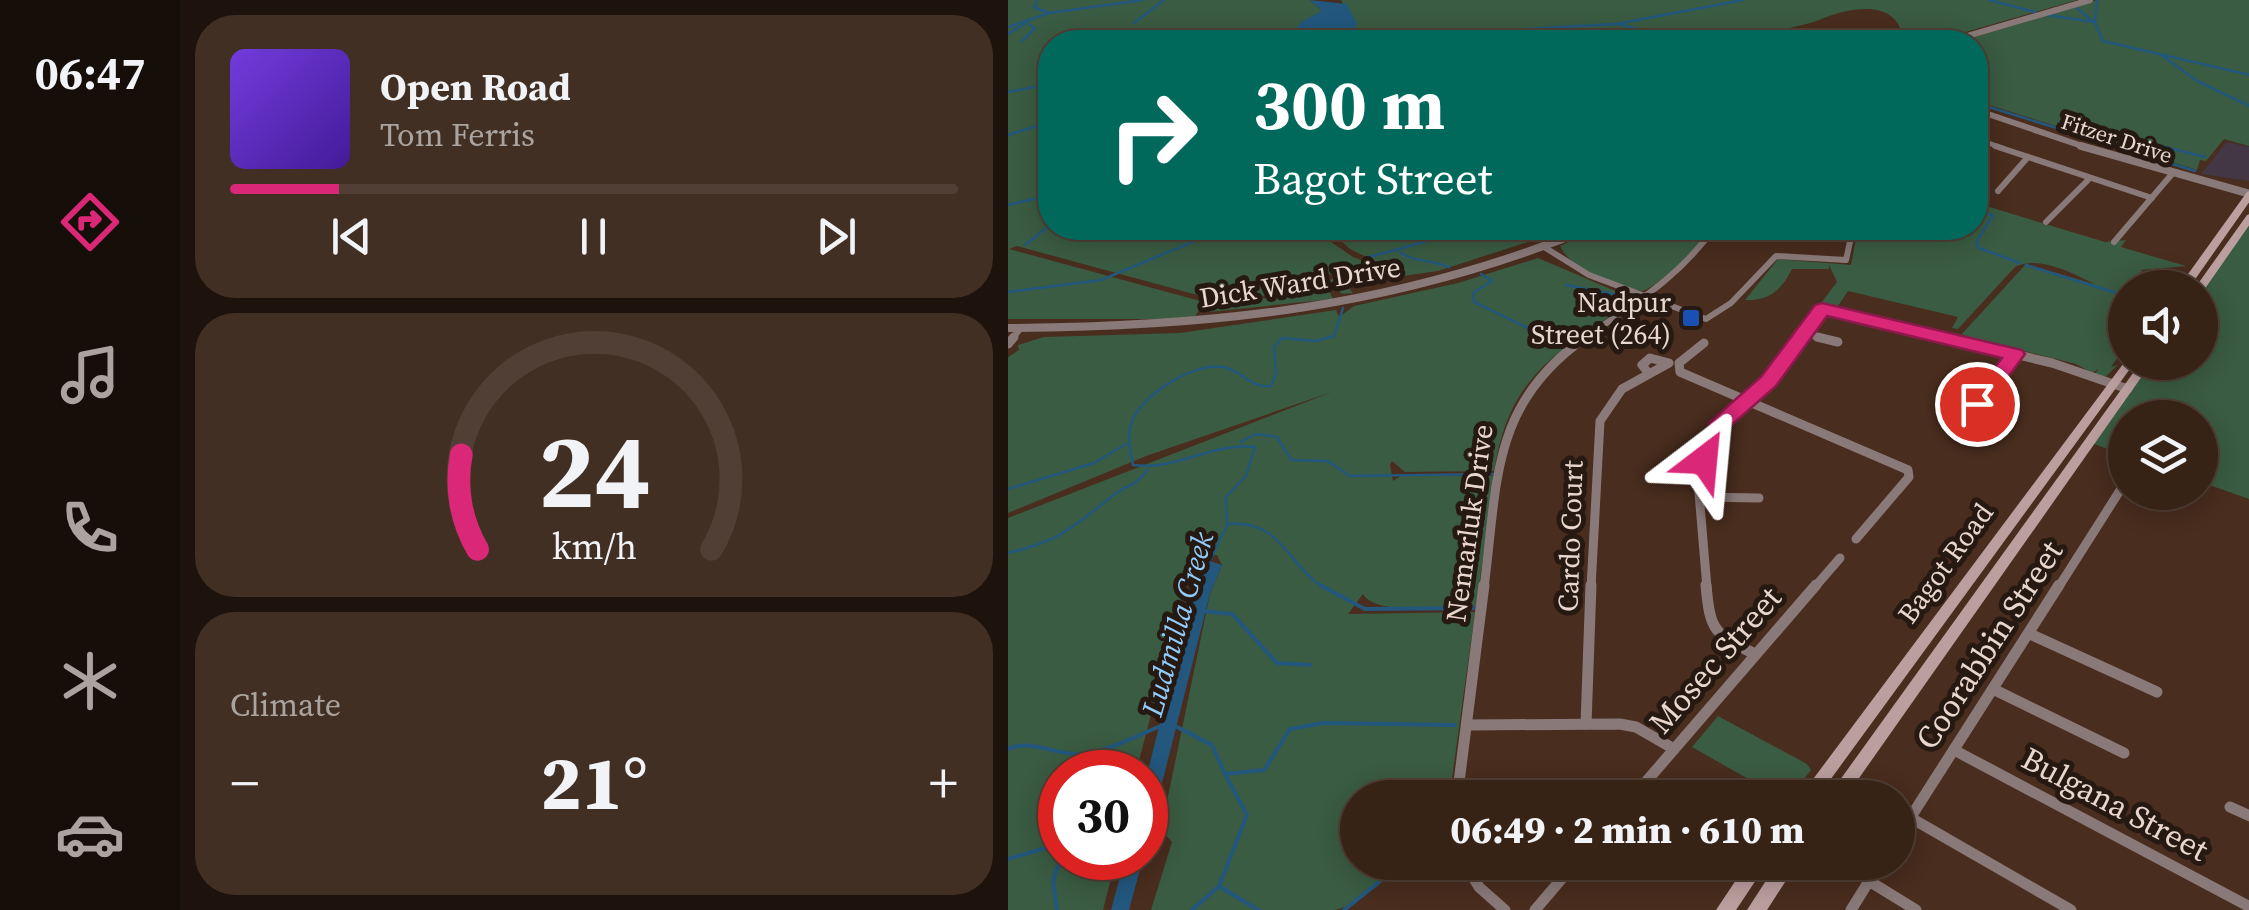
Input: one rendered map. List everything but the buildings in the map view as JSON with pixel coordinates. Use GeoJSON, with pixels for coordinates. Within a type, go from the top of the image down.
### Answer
{"type":"FeatureCollection","features":[{"type":"Feature","properties":{"kind":"main road"},"geometry":{"type":"LineString","coordinates":[[2196,270],[2250,194]]}},
{"type":"Feature","properties":{"kind":"main road"},"geometry":{"type":"LineString","coordinates":[[2213,270],[2250,217]]}},
{"type":"Feature","properties":{"kind":"main road","name":"Bagot Road"},"geometry":{"type":"LineString","coordinates":[[1848,780],[2124,380]]}},
{"type":"Feature","properties":{"kind":"main road","name":"Bagot Road"},"geometry":{"type":"LineString","coordinates":[[1820,780],[2128,380]]}},
{"type":"Feature","properties":{"kind":"main road"},"geometry":{"type":"LineString","coordinates":[[1724,910],[1746,880]]}},
{"type":"Feature","properties":{"kind":"main road"},"geometry":{"type":"LineString","coordinates":[[1756,910],[1777,880]]}},
{"type":"Feature","properties":{"kind":"street"},"geometry":{"type":"LineString","coordinates":[[1988,30],[2090,0]]}},
{"type":"Feature","properties":{"kind":"street","name":"Fitzer Drive"},"geometry":{"type":"LineString","coordinates":[[1988,114],[2172,174],[2250,194]]}},
{"type":"Feature","properties":{"kind":"street"},"geometry":{"type":"LineString","coordinates":[[1988,143],[2152,198]]}},
{"type":"Feature","properties":{"kind":"street"},"geometry":{"type":"LineString","coordinates":[[1998,191],[2028,158]]}},
{"type":"Feature","properties":{"kind":"street"},"geometry":{"type":"LineString","coordinates":[[2114,242],[2172,174]]}},
{"type":"Feature","properties":{"kind":"street"},"geometry":{"type":"LineString","coordinates":[[2046,222],[2088,179]]}},
{"type":"Feature","properties":{"kind":"street","name":"Dick Ward Drive"},"geometry":{"type":"LineString","coordinates":[[1008,328],[1124,328],[1212,322],[1332,304],[1442,280],[1560,240]]}},
{"type":"Feature","properties":{"kind":"street","name":"Nemarluk Drive"},"geometry":{"type":"LineString","coordinates":[[1459,780],[1501,456],[1512,410],[1548,365],[1695,258],[1706,240]]}},
{"type":"Feature","properties":{"kind":"street"},"geometry":{"type":"LineString","coordinates":[[1544,247],[1590,275],[1706,319],[1731,303],[1776,256],[1843,262],[1850,240]]}},
{"type":"Feature","properties":{"kind":"street"},"geometry":{"type":"LineString","coordinates":[[1704,460],[1718,426],[1769,381],[1818,311],[1825,308],[2015,354],[2121,387]]}},
{"type":"Feature","properties":{"kind":"street"},"geometry":{"type":"LineString","coordinates":[[1008,344],[1022,328]]}},
{"type":"Feature","properties":{"kind":"street"},"geometry":{"type":"LineString","coordinates":[[1803,333],[1838,342]]}},
{"type":"Feature","properties":{"kind":"street"},"geometry":{"type":"LineString","coordinates":[[1704,343],[1679,363],[1678,370],[1908,470],[1909,477],[1856,539]]}},
{"type":"Feature","properties":{"kind":"street"},"geometry":{"type":"LineString","coordinates":[[1963,420],[2015,354]]}},
{"type":"Feature","properties":{"kind":"street","name":"Cardo Court"},"geometry":{"type":"LineString","coordinates":[[1586,724],[1596,437],[1610,403],[1646,370]]}},
{"type":"Feature","properties":{"kind":"street"},"geometry":{"type":"LineString","coordinates":[[1698,480],[1708,619],[1719,636],[1755,654]]}},
{"type":"Feature","properties":{"kind":"street"},"geometry":{"type":"LineString","coordinates":[[1700,497],[1759,498]]}},
{"type":"Feature","properties":{"kind":"street","name":"Coorabbin Street"},"geometry":{"type":"LineString","coordinates":[[1915,812],[2108,510]]}},
{"type":"Feature","properties":{"kind":"street","name":"Mosec Street"},"geometry":{"type":"LineString","coordinates":[[1647,780],[1840,558]]}},
{"type":"Feature","properties":{"kind":"street"},"geometry":{"type":"LineString","coordinates":[[2030,634],[2157,692]]}},
{"type":"Feature","properties":{"kind":"street"},"geometry":{"type":"LineString","coordinates":[[1993,689],[2124,752]]}},
{"type":"Feature","properties":{"kind":"street"},"geometry":{"type":"LineString","coordinates":[[1467,725],[1628,725],[1674,749]]}},
{"type":"Feature","properties":{"kind":"street","name":"Bulgana Street"},"geometry":{"type":"LineString","coordinates":[[1954,750],[2250,907]]}},
{"type":"Feature","properties":{"kind":"street"},"geometry":{"type":"LineString","coordinates":[[2230,807],[2250,816]]}},
{"type":"Feature","properties":{"kind":"street"},"geometry":{"type":"LineString","coordinates":[[1915,820],[2071,910]]}},
{"type":"Feature","properties":{"kind":"street"},"geometry":{"type":"LineString","coordinates":[[1475,880],[1504,910]]}},
{"type":"Feature","properties":{"kind":"street"},"geometry":{"type":"LineString","coordinates":[[1535,910],[1561,880]]}},
{"type":"Feature","properties":{"kind":"street"},"geometry":{"type":"LineString","coordinates":[[1851,910],[1869,881],[1916,910]]}},
{"type":"Feature","properties":{"kind":"shaded area"},"geometry":{"type":"Polygon","coordinates":[[[2227,142],[2249,147],[2249,181],[2201,174],[2227,142]]]}},
{"type":"Feature","properties":{"kind":"green space"},"geometry":{"type":"Polygon","coordinates":[[[1008,0],[1310,0],[1322,11],[1299,30],[1038,30],[1038,240],[1328,240],[1353,257],[1385,269],[1372,274],[1342,264],[1324,279],[1333,299],[1209,312],[1213,304],[1322,292],[1212,299],[1017,246],[1009,249],[1204,302],[1194,318],[1187,319],[1008,319],[1008,0]]]}},
{"type":"Feature","properties":{"kind":"green space"},"geometry":{"type":"Polygon","coordinates":[[[1341,0],[2077,0],[1973,30],[1901,30],[1888,14],[1868,9],[1845,11],[1782,30],[1352,30],[1352,22],[1341,0]]]}},
{"type":"Feature","properties":{"kind":"green space"},"geometry":{"type":"Polygon","coordinates":[[[2097,0],[2249,0],[2249,146],[2224,139],[2206,161],[2200,160],[2197,170],[1988,105],[1988,33],[2097,0]]]}},
{"type":"Feature","properties":{"kind":"green space"},"geometry":{"type":"Polygon","coordinates":[[[1988,207],[2105,242],[2126,240],[2121,247],[2186,266],[2108,270],[2105,377],[2095,375],[2098,369],[2092,373],[2076,364],[1961,335],[2026,264],[2094,284],[2066,271],[2034,263],[2024,264],[2015,267],[1958,329],[1952,328],[1958,317],[1848,291],[1838,306],[1822,302],[1837,282],[1829,265],[1829,269],[1792,269],[1774,292],[1745,300],[1778,259],[1851,265],[1856,240],[1988,240],[1988,207]]]}},
{"type":"Feature","properties":{"kind":"green space"},"geometry":{"type":"Polygon","coordinates":[[[2249,224],[2249,499],[2218,488],[2218,400],[2122,400],[2137,380],[2218,380],[2217,270],[2249,224]]]}},
{"type":"Feature","properties":{"kind":"green space"},"geometry":{"type":"Polygon","coordinates":[[[1340,240],[1534,240],[1438,271],[1353,283],[1348,287],[1353,293],[1342,294],[1330,281],[1342,268],[1370,275],[1388,274],[1389,268],[1340,240]]]}},
{"type":"Feature","properties":{"kind":"green space"},"geometry":{"type":"Polygon","coordinates":[[[1573,240],[1702,240],[1681,264],[1643,291],[1584,270],[1560,246],[1573,240]]]}},
{"type":"Feature","properties":{"kind":"green space"},"geometry":{"type":"Polygon","coordinates":[[[1538,258],[1634,299],[1569,345],[1523,328],[1566,347],[1537,373],[1517,401],[1503,433],[1494,471],[1405,472],[1392,461],[1390,465],[1393,481],[1402,475],[1495,476],[1476,606],[1398,608],[1382,606],[1363,594],[1348,614],[1475,612],[1452,780],[1340,780],[1340,880],[1380,880],[1348,906],[1335,910],[1151,910],[1160,880],[1168,880],[1172,842],[1168,838],[1168,796],[1210,594],[1222,565],[1217,555],[1192,558],[1142,750],[1038,750],[1038,880],[1110,880],[1103,910],[1008,910],[1008,518],[1332,392],[1146,456],[1008,513],[1008,357],[1019,350],[1018,345],[1044,337],[1180,333],[1336,310],[1339,317],[1354,306],[1458,283],[1538,258]]]}},
{"type":"Feature","properties":{"kind":"green space"},"geometry":{"type":"Polygon","coordinates":[[[2108,420],[2108,449],[2091,443],[2108,420]]]}},
{"type":"Feature","properties":{"kind":"green space"},"geometry":{"type":"Polygon","coordinates":[[[1718,716],[1807,764],[1811,770],[1803,780],[1750,780],[1692,747],[1718,716]]]}},
{"type":"Feature","properties":{"kind":"water"},"geometry":{"type":"Polygon","coordinates":[[[1310,0],[1347,4],[1357,24],[1353,30],[1295,30],[1301,22],[1322,11],[1310,0]]]}},
{"type":"Feature","properties":{"kind":"water"},"geometry":{"type":"Polygon","coordinates":[[[1201,558],[1222,565],[1210,594],[1168,759],[1168,750],[1153,750],[1201,558]]]}},
{"type":"Feature","properties":{"kind":"water"},"geometry":{"type":"Polygon","coordinates":[[[1119,880],[1137,880],[1129,910],[1111,910],[1119,880]]]}},
{"type":"Feature","properties":{"kind":"waterway"},"geometry":{"type":"LineString","coordinates":[[1037,0],[1034,7],[1049,13]]}},
{"type":"Feature","properties":{"kind":"waterway"},"geometry":{"type":"LineString","coordinates":[[1049,13],[1143,0]]}},
{"type":"Feature","properties":{"kind":"waterway"},"geometry":{"type":"LineString","coordinates":[[1134,23],[1164,0]]}},
{"type":"Feature","properties":{"kind":"waterway"},"geometry":{"type":"LineString","coordinates":[[1504,30],[1616,24],[1743,0]]}},
{"type":"Feature","properties":{"kind":"waterway"},"geometry":{"type":"LineString","coordinates":[[1989,0],[2035,12]]}},
{"type":"Feature","properties":{"kind":"waterway"},"geometry":{"type":"LineString","coordinates":[[2095,21],[2097,0]]}},
{"type":"Feature","properties":{"kind":"waterway"},"geometry":{"type":"LineString","coordinates":[[2077,8],[2094,22]]}},
{"type":"Feature","properties":{"kind":"waterway"},"geometry":{"type":"LineString","coordinates":[[1008,27],[1049,13]]}},
{"type":"Feature","properties":{"kind":"waterway"},"geometry":{"type":"LineString","coordinates":[[2047,15],[2094,22]]}},
{"type":"Feature","properties":{"kind":"waterway"},"geometry":{"type":"LineString","coordinates":[[1008,34],[1029,21]]}},
{"type":"Feature","properties":{"kind":"waterway"},"geometry":{"type":"LineString","coordinates":[[2094,22],[2103,41],[2160,54]]}},
{"type":"Feature","properties":{"kind":"waterway"},"geometry":{"type":"LineString","coordinates":[[1618,24],[1642,30]]}},
{"type":"Feature","properties":{"kind":"waterway"},"geometry":{"type":"LineString","coordinates":[[1022,41],[1035,28],[1029,25]]}},
{"type":"Feature","properties":{"kind":"waterway"},"geometry":{"type":"LineString","coordinates":[[2160,54],[2250,75]]}},
{"type":"Feature","properties":{"kind":"waterway"},"geometry":{"type":"LineString","coordinates":[[2160,54],[2197,81],[2250,106]]}},
{"type":"Feature","properties":{"kind":"waterway"},"geometry":{"type":"LineString","coordinates":[[1008,92],[1038,86]]}},
{"type":"Feature","properties":{"kind":"waterway"},"geometry":{"type":"LineString","coordinates":[[1988,107],[2195,171]]}},
{"type":"Feature","properties":{"kind":"waterway"},"geometry":{"type":"LineString","coordinates":[[1008,135],[1038,126]]}},
{"type":"Feature","properties":{"kind":"waterway"},"geometry":{"type":"LineString","coordinates":[[2124,148],[2150,143],[2205,157]]}},
{"type":"Feature","properties":{"kind":"waterway"},"geometry":{"type":"LineString","coordinates":[[1008,205],[1038,198]]}},
{"type":"Feature","properties":{"kind":"waterway"},"geometry":{"type":"LineString","coordinates":[[1988,214],[1993,215],[1988,223]]}},
{"type":"Feature","properties":{"kind":"waterway"},"geometry":{"type":"LineString","coordinates":[[1025,245],[1038,235]]}},
{"type":"Feature","properties":{"kind":"waterway"},"geometry":{"type":"LineString","coordinates":[[1008,292],[1101,280],[1196,240]]}},
{"type":"Feature","properties":{"kind":"waterway"},"geometry":{"type":"LineString","coordinates":[[1366,258],[1431,240]]}},
{"type":"Feature","properties":{"kind":"waterway"},"geometry":{"type":"LineString","coordinates":[[1978,240],[1979,248],[2020,263]]}},
{"type":"Feature","properties":{"kind":"waterway"},"geometry":{"type":"LineString","coordinates":[[1400,252],[1449,267]]}},
{"type":"Feature","properties":{"kind":"waterway"},"geometry":{"type":"LineString","coordinates":[[2026,265],[2108,290]]}},
{"type":"Feature","properties":{"kind":"waterway"},"geometry":{"type":"LineString","coordinates":[[1481,274],[1492,281],[1473,293],[1474,302],[1565,346]]}},
{"type":"Feature","properties":{"kind":"waterway"},"geometry":{"type":"LineString","coordinates":[[1566,285],[1629,297]]}},
{"type":"Feature","properties":{"kind":"waterway","name":"Ludmilla Creek"},"geometry":{"type":"LineString","coordinates":[[1211,559],[1227,525],[1226,497],[1246,476],[1255,447],[1224,449],[1165,464],[1133,465],[1129,436],[1133,419],[1159,390],[1199,369],[1223,367],[1258,385],[1271,386],[1276,373],[1274,347],[1282,338],[1316,341],[1334,336],[1343,308]]}},
{"type":"Feature","properties":{"kind":"waterway"},"geometry":{"type":"LineString","coordinates":[[1240,442],[1256,434],[1277,437],[1291,460],[1328,461],[1350,476],[1493,474]]}},
{"type":"Feature","properties":{"kind":"waterway"},"geometry":{"type":"LineString","coordinates":[[1008,489],[1094,463],[1126,444]]}},
{"type":"Feature","properties":{"kind":"waterway"},"geometry":{"type":"LineString","coordinates":[[1008,553],[1063,533],[1135,483],[1147,470]]}},
{"type":"Feature","properties":{"kind":"waterway"},"geometry":{"type":"LineString","coordinates":[[1227,524],[1246,524],[1273,536],[1323,587]]}},
{"type":"Feature","properties":{"kind":"waterway"},"geometry":{"type":"LineString","coordinates":[[1323,587],[1365,609],[1474,608]]}},
{"type":"Feature","properties":{"kind":"waterway"},"geometry":{"type":"LineString","coordinates":[[1204,611],[1232,614],[1277,663],[1310,665]]}},
{"type":"Feature","properties":{"kind":"waterway"},"geometry":{"type":"LineString","coordinates":[[1225,774],[1264,770],[1290,729],[1323,723],[1455,725]]}},
{"type":"Feature","properties":{"kind":"waterway"},"geometry":{"type":"LineString","coordinates":[[1008,749],[1034,746],[1089,753],[1161,726]]}},
{"type":"Feature","properties":{"kind":"waterway"},"geometry":{"type":"LineString","coordinates":[[1177,727],[1212,745],[1225,774]]}},
{"type":"Feature","properties":{"kind":"waterway"},"geometry":{"type":"LineString","coordinates":[[1225,774],[1247,815],[1219,886],[1258,910]]}},
{"type":"Feature","properties":{"kind":"waterway"},"geometry":{"type":"LineString","coordinates":[[1008,859],[1038,850]]}},
{"type":"Feature","properties":{"kind":"waterway"},"geometry":{"type":"LineString","coordinates":[[1053,880],[1057,910]]}},
{"type":"Feature","properties":{"kind":"waterway"},"geometry":{"type":"LineString","coordinates":[[1344,910],[1382,880]]}},
{"type":"Feature","properties":{"kind":"waterway"},"geometry":{"type":"LineString","coordinates":[[1192,910],[1217,888]]}},
{"type":"Feature","properties":{"kind":"place","name":"Nadpur Street (264)"},"geometry":{"type":"Point","coordinates":[1691,318]}},
{"type":"Feature","properties":{"kind":"route"},"geometry":{"type":"LineString","coordinates":[[1704,460],[1706,446],[1718,426],[1769,381],[1822,309],[2015,354],[2005,373],[1977,404]]}}]}
